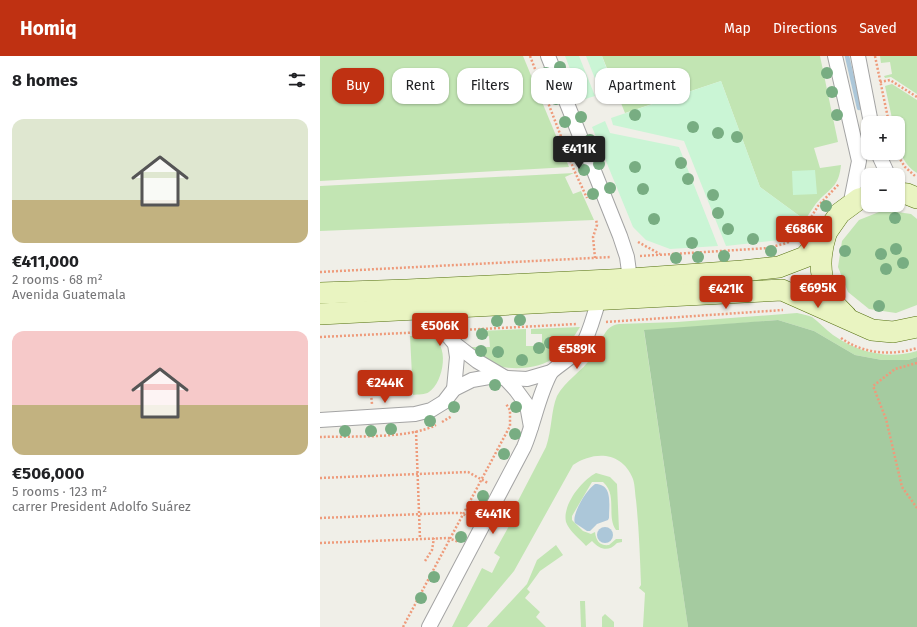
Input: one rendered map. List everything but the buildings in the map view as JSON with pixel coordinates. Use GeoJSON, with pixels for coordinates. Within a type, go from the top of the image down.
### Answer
{"type":"FeatureCollection","features":[{"type":"Feature","properties":{"kind":"main road"},"geometry":{"type":"LineString","coordinates":[[320,293],[630,279],[742,272],[779,267],[805,257],[826,233],[840,213],[859,201]]}},
{"type":"Feature","properties":{"kind":"main road"},"geometry":{"type":"LineString","coordinates":[[826,233],[820,252],[820,273],[826,292],[838,309],[846,329]]}},
{"type":"Feature","properties":{"kind":"main road"},"geometry":{"type":"LineString","coordinates":[[320,314],[427,307],[599,300],[782,290],[846,329],[893,332],[917,327]]}},
{"type":"Feature","properties":{"kind":"street"},"geometry":{"type":"LineString","coordinates":[[548,56],[620,236],[627,257],[630,279]]}},
{"type":"Feature","properties":{"kind":"street"},"geometry":{"type":"LineString","coordinates":[[835,56],[859,161],[859,201]]}},
{"type":"Feature","properties":{"kind":"street"},"geometry":{"type":"LineString","coordinates":[[858,56],[870,116]]}},
{"type":"Feature","properties":{"kind":"street"},"geometry":{"type":"LineString","coordinates":[[320,420],[415,414],[431,410],[444,402],[454,390],[472,380],[489,377],[527,379],[550,372],[568,361],[582,346],[599,300]]}},
{"type":"Feature","properties":{"kind":"street"},"geometry":{"type":"LineString","coordinates":[[427,307],[443,331],[455,344],[477,361],[504,377],[516,390],[526,405],[531,431]]}},
{"type":"Feature","properties":{"kind":"street"},"geometry":{"type":"LineString","coordinates":[[454,390],[457,357],[455,344]]}},
{"type":"Feature","properties":{"kind":"street"},"geometry":{"type":"LineString","coordinates":[[429,627],[484,525],[531,431],[539,401],[550,372]]}},
{"type":"Feature","properties":{"kind":"path"},"geometry":{"type":"LineString","coordinates":[[530,56],[574,170],[590,203]]}},
{"type":"Feature","properties":{"kind":"path"},"geometry":{"type":"LineString","coordinates":[[875,56],[888,116]]}},
{"type":"Feature","properties":{"kind":"path"},"geometry":{"type":"LineString","coordinates":[[864,87],[890,80],[917,97]]}},
{"type":"Feature","properties":{"kind":"path"},"geometry":{"type":"LineString","coordinates":[[900,160],[905,167],[907,190]]}},
{"type":"Feature","properties":{"kind":"path"},"geometry":{"type":"LineString","coordinates":[[595,258],[593,237],[597,224],[596,216]]}},
{"type":"Feature","properties":{"kind":"path"},"geometry":{"type":"LineString","coordinates":[[320,337],[591,323],[789,310]]}},
{"type":"Feature","properties":{"kind":"path"},"geometry":{"type":"LineString","coordinates":[[846,329],[855,346],[876,352],[898,352],[917,348]]}},
{"type":"Feature","properties":{"kind":"path"},"geometry":{"type":"LineString","coordinates":[[917,363],[895,369],[873,386],[886,419],[902,487],[917,508]]}},
{"type":"Feature","properties":{"kind":"path"},"geometry":{"type":"LineString","coordinates":[[403,627],[510,426],[510,410],[503,398]]}},
{"type":"Feature","properties":{"kind":"path"},"geometry":{"type":"LineString","coordinates":[[320,437],[416,432],[431,428],[450,418],[454,413]]}},
{"type":"Feature","properties":{"kind":"path"},"geometry":{"type":"LineString","coordinates":[[415,414],[420,539]]}},
{"type":"Feature","properties":{"kind":"path"},"geometry":{"type":"LineString","coordinates":[[320,478],[468,472],[501,491]]}},
{"type":"Feature","properties":{"kind":"path"},"geometry":{"type":"LineString","coordinates":[[320,518],[419,514],[464,514],[484,525]]}},
{"type":"Feature","properties":{"kind":"path"},"geometry":{"type":"LineString","coordinates":[[425,561],[432,550],[434,538]]}},
{"type":"Feature","properties":{"kind":"path"},"geometry":{"type":"LineString","coordinates":[[320,543],[434,538],[451,539],[471,548]]}},
{"type":"Feature","properties":{"kind":"green space"},"geometry":{"type":"Polygon","coordinates":[[[320,56],[523,56],[531,75],[531,104],[543,104],[569,167],[320,181],[320,56]]]}},
{"type":"Feature","properties":{"kind":"green space"},"geometry":{"type":"Polygon","coordinates":[[[565,56],[579,56],[584,68],[570,68],[565,56]]]}},
{"type":"Feature","properties":{"kind":"green space"},"geometry":{"type":"Polygon","coordinates":[[[586,56],[602,56],[606,68],[595,68],[595,79],[586,56]]]}},
{"type":"Feature","properties":{"kind":"green space"},"geometry":{"type":"Polygon","coordinates":[[[602,56],[820,56],[838,142],[814,148],[820,168],[841,165],[839,177],[835,185],[818,201],[805,220],[760,187],[721,81],[690,91],[690,68],[607,68],[602,56]]]}},
{"type":"Feature","properties":{"kind":"green space"},"geometry":{"type":"Polygon","coordinates":[[[880,56],[917,56],[917,94],[891,77],[885,78],[884,76],[892,74],[890,62],[881,63],[880,56]]]}},
{"type":"Feature","properties":{"kind":"green space"},"geometry":{"type":"Polygon","coordinates":[[[587,76],[595,96],[587,98],[587,76]]]}},
{"type":"Feature","properties":{"kind":"green space"},"geometry":{"type":"Polygon","coordinates":[[[721,81],[760,187],[805,220],[798,230],[788,239],[726,246],[684,141],[613,125],[611,118],[653,104],[690,104],[690,91],[721,81]]]}},
{"type":"Feature","properties":{"kind":"green space"},"geometry":{"type":"Polygon","coordinates":[[[892,84],[917,100],[917,173],[904,160],[905,116],[891,116],[885,86],[892,84]]]}},
{"type":"Feature","properties":{"kind":"green space"},"geometry":{"type":"Polygon","coordinates":[[[621,104],[652,104],[625,113],[621,104]]]}},
{"type":"Feature","properties":{"kind":"green space"},"geometry":{"type":"Polygon","coordinates":[[[605,121],[610,133],[679,147],[718,246],[670,249],[646,240],[633,227],[592,127],[605,121]]]}},
{"type":"Feature","properties":{"kind":"green space"},"geometry":{"type":"Polygon","coordinates":[[[815,170],[817,194],[793,195],[792,171],[815,170]]]}},
{"type":"Feature","properties":{"kind":"green space"},"geometry":{"type":"Polygon","coordinates":[[[574,173],[565,177],[573,194],[581,191],[594,220],[320,231],[320,186],[574,173]]]}},
{"type":"Feature","properties":{"kind":"green space"},"geometry":{"type":"Polygon","coordinates":[[[879,212],[911,214],[917,219],[917,305],[896,313],[869,309],[848,292],[838,267],[842,241],[859,220],[879,212]]]}},
{"type":"Feature","properties":{"kind":"green space"},"geometry":{"type":"Polygon","coordinates":[[[797,313],[812,317],[842,341],[862,350],[873,353],[895,355],[917,351],[917,357],[908,360],[882,360],[855,355],[814,331],[778,320],[644,331],[688,627],[643,627],[645,593],[639,588],[641,585],[639,542],[634,481],[622,463],[607,456],[598,456],[581,460],[573,465],[514,571],[467,627],[452,627],[482,568],[492,573],[500,557],[494,553],[509,526],[506,524],[546,447],[557,396],[564,386],[592,357],[609,328],[619,324],[677,322],[797,313]]]}},
{"type":"Feature","properties":{"kind":"green space"},"geometry":{"type":"Polygon","coordinates":[[[778,320],[814,331],[855,355],[882,360],[908,360],[917,357],[917,627],[688,627],[644,330],[778,320]]]}},
{"type":"Feature","properties":{"kind":"green space"},"geometry":{"type":"Polygon","coordinates":[[[580,327],[561,353],[550,361],[532,367],[513,368],[495,365],[488,362],[471,347],[490,347],[489,336],[478,337],[478,331],[526,329],[526,346],[542,346],[542,334],[531,334],[531,329],[580,327]]]}},
{"type":"Feature","properties":{"kind":"green space"},"geometry":{"type":"Polygon","coordinates":[[[410,336],[429,336],[436,340],[443,354],[443,362],[438,380],[434,387],[426,394],[413,395],[410,336]]]}},
{"type":"Feature","properties":{"kind":"green space"},"geometry":{"type":"Polygon","coordinates":[[[596,473],[610,477],[617,484],[619,530],[616,530],[613,524],[610,493],[603,482],[592,482],[572,516],[572,520],[583,531],[591,534],[595,532],[597,540],[603,545],[609,545],[616,539],[622,539],[622,542],[617,543],[608,549],[601,548],[592,541],[586,546],[572,532],[566,522],[567,508],[574,494],[585,481],[596,473]]]}},
{"type":"Feature","properties":{"kind":"green space"},"geometry":{"type":"Polygon","coordinates":[[[556,545],[563,555],[540,571],[527,589],[530,592],[525,598],[540,612],[536,617],[546,627],[487,627],[527,584],[537,560],[556,545]]]}},
{"type":"Feature","properties":{"kind":"green space"},"geometry":{"type":"Polygon","coordinates":[[[580,601],[585,601],[586,627],[581,627],[580,601]]]}},
{"type":"Feature","properties":{"kind":"green space"},"geometry":{"type":"Polygon","coordinates":[[[605,614],[614,622],[614,627],[602,627],[602,617],[605,614]]]}},
{"type":"Feature","properties":{"kind":"water"},"geometry":{"type":"Polygon","coordinates":[[[595,484],[605,487],[607,491],[609,496],[609,518],[608,520],[597,524],[590,531],[587,531],[575,523],[574,519],[580,502],[595,484]]]}},
{"type":"Feature","properties":{"kind":"water"},"geometry":{"type":"Polygon","coordinates":[[[602,527],[608,527],[613,532],[611,541],[608,543],[602,543],[597,538],[597,532],[602,527]]]}},
{"type":"Feature","properties":{"kind":"waterway"},"geometry":{"type":"LineString","coordinates":[[847,56],[859,108]]}}]}
